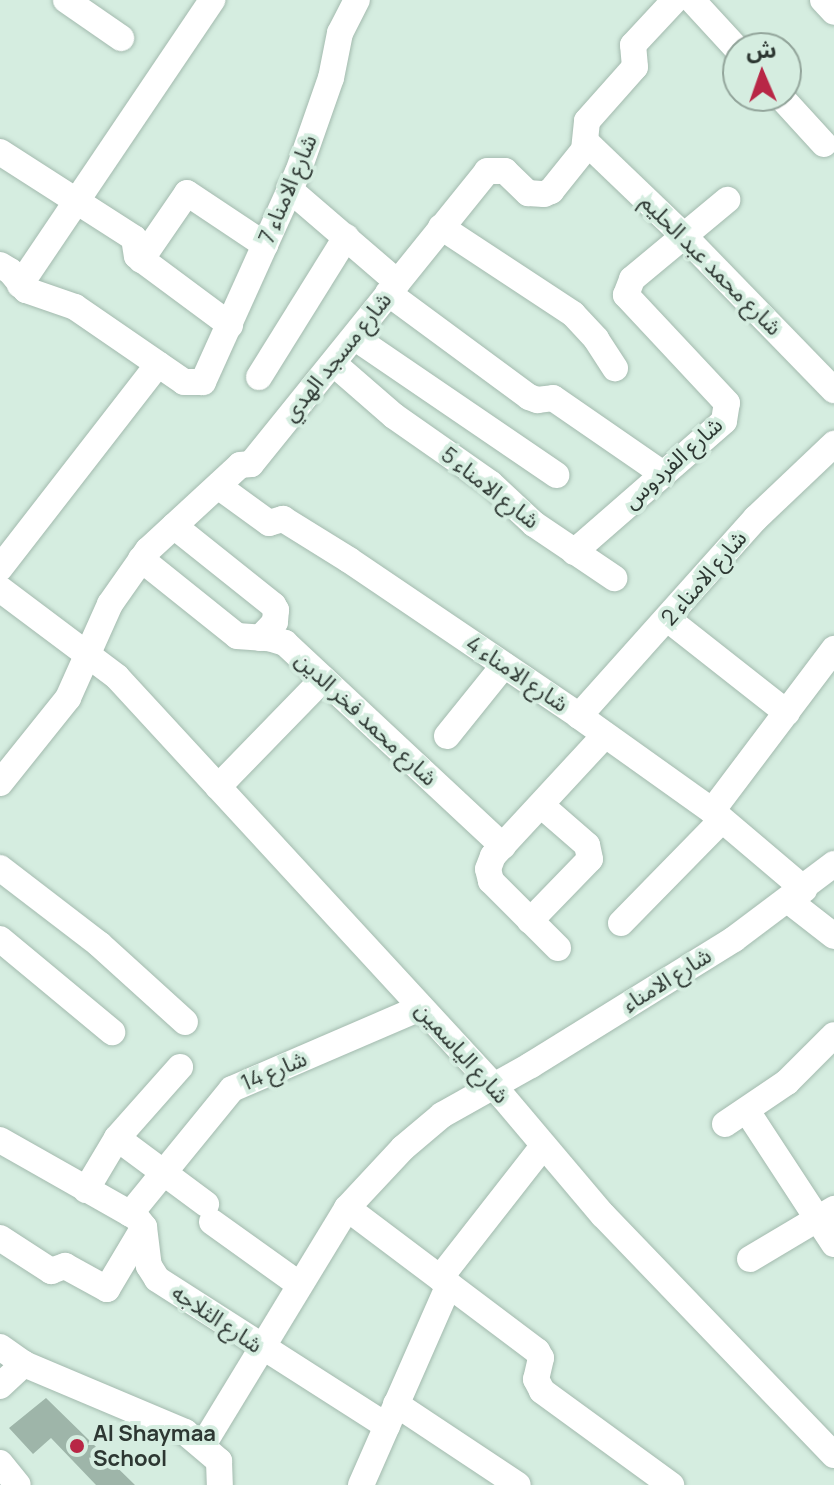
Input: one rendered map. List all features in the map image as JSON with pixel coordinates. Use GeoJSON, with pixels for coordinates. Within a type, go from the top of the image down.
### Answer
{"type":"FeatureCollection","features":[{"type":"Feature","properties":{"kind":"street"},"geometry":{"type":"LineString","coordinates":[[66,0],[121,38]]}},
{"type":"Feature","properties":{"kind":"street"},"geometry":{"type":"LineString","coordinates":[[20,285],[212,0]]}},
{"type":"Feature","properties":{"kind":"street","name":"شارع الامناء 7"},"geometry":{"type":"LineString","coordinates":[[158,364],[193,384],[203,382],[209,374],[289,189],[331,78],[340,33],[357,0]]}},
{"type":"Feature","properties":{"kind":"street","name":"شارع مسجد الهدي"},"geometry":{"type":"LineString","coordinates":[[0,783],[68,698],[110,604],[141,559],[240,465],[251,464],[487,171],[505,171],[528,193],[551,191],[587,143],[587,121],[635,67],[633,45],[675,0]]}},
{"type":"Feature","properties":{"kind":"street"},"geometry":{"type":"LineString","coordinates":[[692,0],[722,33]]}},
{"type":"Feature","properties":{"kind":"street"},"geometry":{"type":"LineString","coordinates":[[823,0],[834,12]]}},
{"type":"Feature","properties":{"kind":"street"},"geometry":{"type":"LineString","coordinates":[[795,112],[824,144]]}},
{"type":"Feature","properties":{"kind":"street","name":"شارع محمد عبد الحليم"},"geometry":{"type":"LineString","coordinates":[[587,143],[684,236],[834,390]]}},
{"type":"Feature","properties":{"kind":"street"},"geometry":{"type":"LineString","coordinates":[[0,152],[134,238],[134,253],[141,260],[230,325]]}},
{"type":"Feature","properties":{"kind":"street"},"geometry":{"type":"LineString","coordinates":[[289,189],[346,237],[392,288],[529,397],[537,400],[553,398],[663,474]]}},
{"type":"Feature","properties":{"kind":"street"},"geometry":{"type":"LineString","coordinates":[[141,260],[187,193],[265,245]]}},
{"type":"Feature","properties":{"kind":"street","name":"شارع الفردوس"},"geometry":{"type":"LineString","coordinates":[[574,552],[724,421],[727,403],[626,295],[632,279],[727,200]]}},
{"type":"Feature","properties":{"kind":"street"},"geometry":{"type":"LineString","coordinates":[[441,227],[573,314],[596,339],[615,368]]}},
{"type":"Feature","properties":{"kind":"street"},"geometry":{"type":"LineString","coordinates":[[259,377],[346,237]]}},
{"type":"Feature","properties":{"kind":"street"},"geometry":{"type":"LineString","coordinates":[[0,265],[14,275],[20,285],[55,303],[75,307],[158,364],[0,568]]}},
{"type":"Feature","properties":{"kind":"street"},"geometry":{"type":"LineString","coordinates":[[354,337],[556,475]]}},
{"type":"Feature","properties":{"kind":"street","name":"شارع الامناء 5"},"geometry":{"type":"LineString","coordinates":[[333,363],[394,416],[491,484],[525,517],[614,578]]}},
{"type":"Feature","properties":{"kind":"street","name":"شارع الامناء 2"},"geometry":{"type":"LineString","coordinates":[[579,716],[669,620],[778,495],[834,444]]}},
{"type":"Feature","properties":{"kind":"street","name":"شارع الامناء 4"},"geometry":{"type":"LineString","coordinates":[[218,486],[269,523],[283,519],[579,716],[717,815],[834,936]]}},
{"type":"Feature","properties":{"kind":"street"},"geometry":{"type":"LineString","coordinates":[[174,526],[273,605],[275,622],[260,638]]}},
{"type":"Feature","properties":{"kind":"street","name":"شارع محمد فخر الدين"},"geometry":{"type":"LineString","coordinates":[[141,559],[237,636],[285,643],[503,846]]}},
{"type":"Feature","properties":{"kind":"street","name":"شارع الياسمين"},"geometry":{"type":"LineString","coordinates":[[0,589],[88,652],[117,677],[493,1085],[603,1215],[834,1455]]}},
{"type":"Feature","properties":{"kind":"street"},"geometry":{"type":"LineString","coordinates":[[669,620],[787,713]]}},
{"type":"Feature","properties":{"kind":"street"},"geometry":{"type":"LineString","coordinates":[[621,923],[717,815],[834,649]]}},
{"type":"Feature","properties":{"kind":"street"},"geometry":{"type":"LineString","coordinates":[[447,736],[504,665]]}},
{"type":"Feature","properties":{"kind":"street"},"geometry":{"type":"LineString","coordinates":[[218,787],[323,679]]}},
{"type":"Feature","properties":{"kind":"street"},"geometry":{"type":"LineString","coordinates":[[558,948],[491,881],[488,869],[503,846],[605,735]]}},
{"type":"Feature","properties":{"kind":"street"},"geometry":{"type":"LineString","coordinates":[[530,921],[590,859],[587,845],[541,805]]}},
{"type":"Feature","properties":{"kind":"street","name":"شارع الامناء"},"geometry":{"type":"LineString","coordinates":[[203,1445],[347,1208],[403,1148],[432,1123],[734,939],[797,895],[834,864]]}},
{"type":"Feature","properties":{"kind":"street"},"geometry":{"type":"LineString","coordinates":[[0,868],[99,944],[185,1022]]}},
{"type":"Feature","properties":{"kind":"street"},"geometry":{"type":"LineString","coordinates":[[5,952],[112,1032]]}},
{"type":"Feature","properties":{"kind":"street","name":"شارع 14"},"geometry":{"type":"LineString","coordinates":[[0,1238],[51,1271],[65,1266],[107,1289],[137,1220],[165,1172],[223,1099],[244,1081],[282,1068],[420,1008]]}},
{"type":"Feature","properties":{"kind":"street"},"geometry":{"type":"LineString","coordinates":[[834,1035],[787,1082],[736,1118],[825,1214],[834,1244]]}},
{"type":"Feature","properties":{"kind":"street"},"geometry":{"type":"LineString","coordinates":[[86,1190],[117,1138],[180,1067]]}},
{"type":"Feature","properties":{"kind":"street"},"geometry":{"type":"LineString","coordinates":[[117,1138],[165,1172],[209,1213],[300,1285]]}},
{"type":"Feature","properties":{"kind":"street"},"geometry":{"type":"LineString","coordinates":[[0,1140],[137,1220]]}},
{"type":"Feature","properties":{"kind":"street"},"geometry":{"type":"LineString","coordinates":[[362,1485],[444,1282],[543,1146]]}},
{"type":"Feature","properties":{"kind":"street"},"geometry":{"type":"LineString","coordinates":[[347,1208],[537,1351],[541,1358],[536,1379],[542,1391],[671,1485]]}},
{"type":"Feature","properties":{"kind":"street"},"geometry":{"type":"LineString","coordinates":[[750,1259],[825,1214]]}},
{"type":"Feature","properties":{"kind":"street","name":"شارع الثلاجه"},"geometry":{"type":"LineString","coordinates":[[137,1220],[149,1266],[157,1279],[261,1348],[518,1485]]}},
{"type":"Feature","properties":{"kind":"street"},"geometry":{"type":"LineString","coordinates":[[0,1347],[24,1364],[110,1402],[165,1422],[203,1445],[219,1461],[227,1482]]}},
{"type":"Feature","properties":{"kind":"street"},"geometry":{"type":"LineString","coordinates":[[0,1386],[24,1364]]}},
{"type":"Feature","properties":{"kind":"street"},"geometry":{"type":"LineString","coordinates":[[0,1463],[18,1485]]}},
{"type":"Feature","properties":{"kind":"building","name":"Al Shaymaa School"},"geometry":{"type":"Polygon","coordinates":[[[46,1398],[135,1485],[96,1485],[51,1438],[33,1454],[9,1428],[46,1398]]]}},
{"type":"Feature","properties":{"kind":"place","name":"Al Shaymaa School"},"geometry":{"type":"Point","coordinates":[77,1446]}}]}
